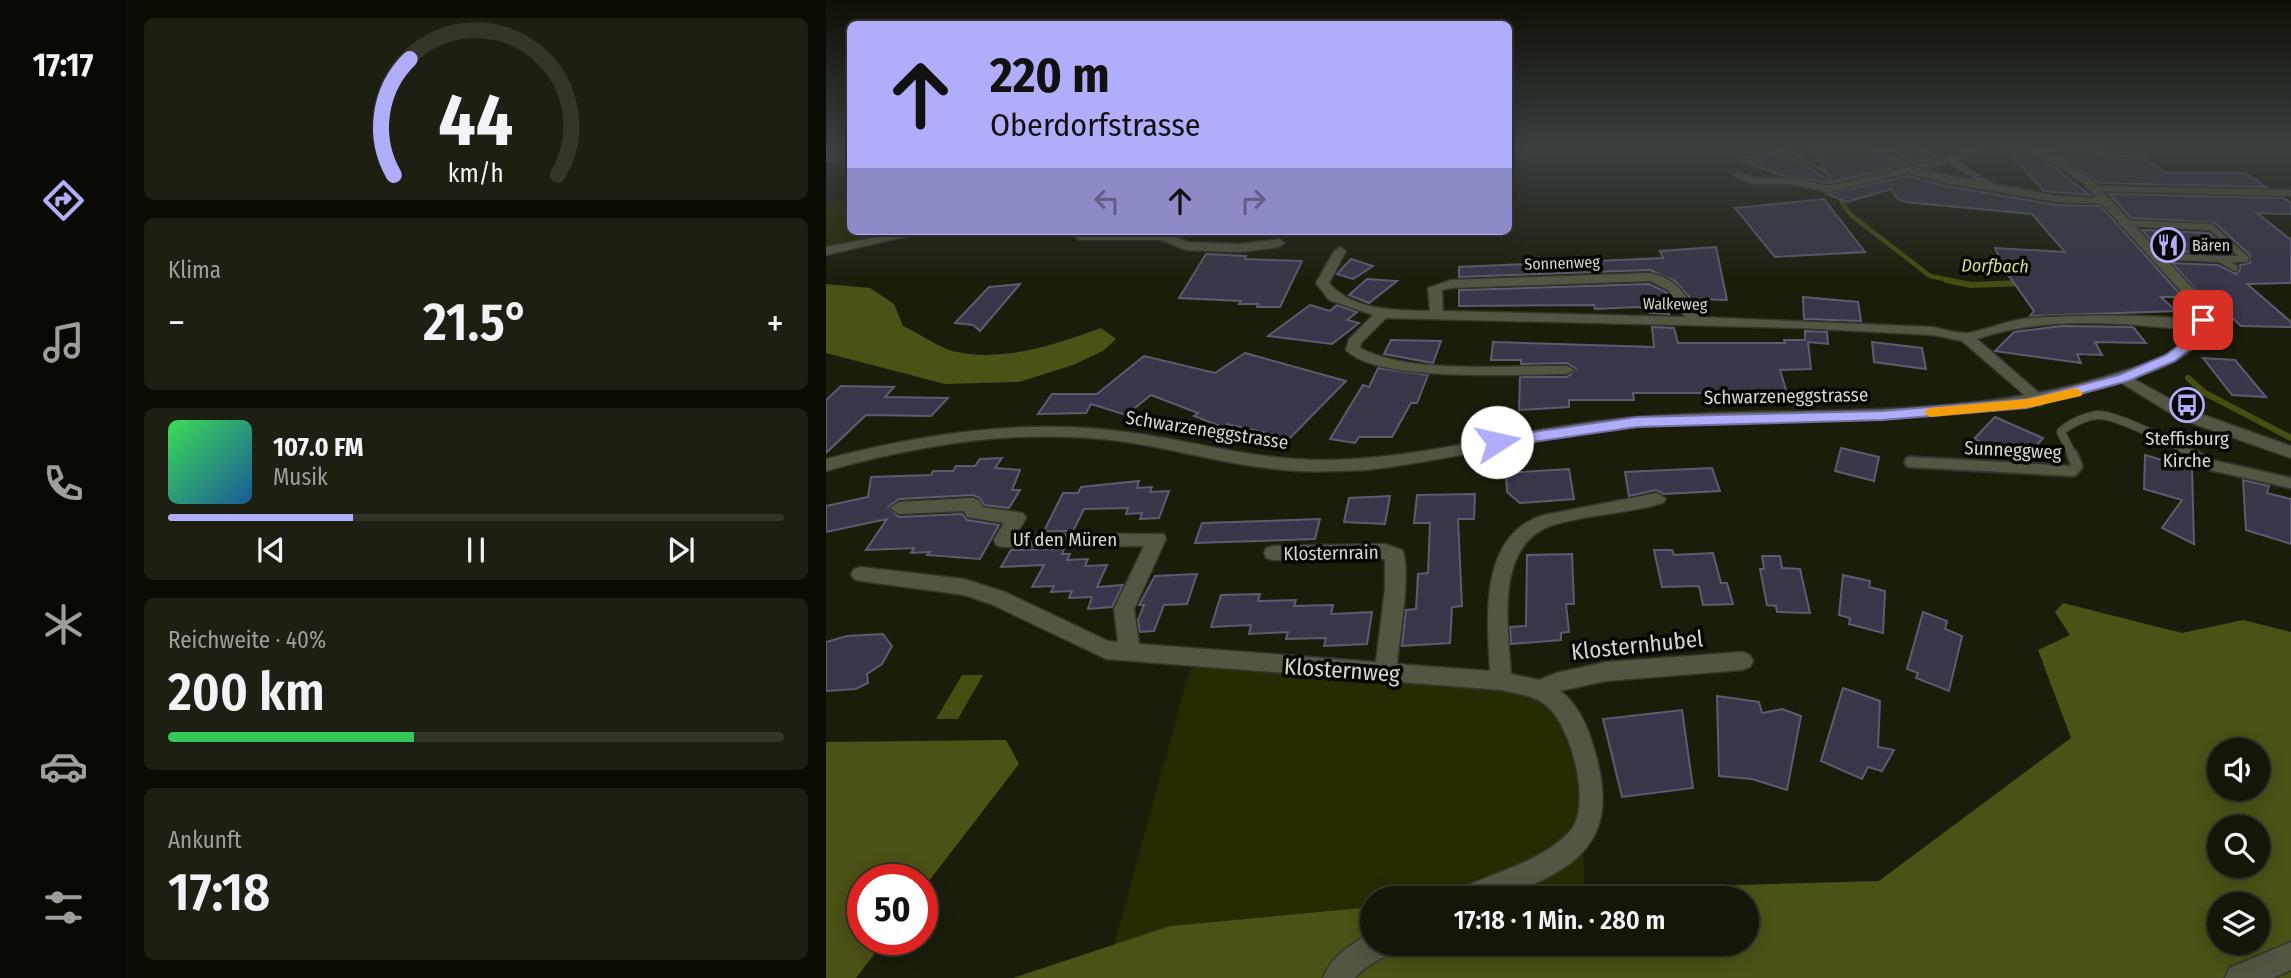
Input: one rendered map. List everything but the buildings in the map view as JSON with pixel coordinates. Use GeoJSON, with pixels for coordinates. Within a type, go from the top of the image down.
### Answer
{"type":"FeatureCollection","features":[{"type":"Feature","properties":{"kind":"street"},"geometry":{"type":"LineString","coordinates":[[2020,193],[2057,199],[2104,201]]}},
{"type":"Feature","properties":{"kind":"street"},"geometry":{"type":"LineString","coordinates":[[2040,401],[1967,338],[1987,329],[2025,322],[2162,323],[2203,327],[2199,308],[2192,296],[2097,193]]}},
{"type":"Feature","properties":{"kind":"street"},"geometry":{"type":"LineString","coordinates":[[2273,193],[2291,193]]}},
{"type":"Feature","properties":{"kind":"street"},"geometry":{"type":"LineString","coordinates":[[826,251],[904,235]]}},
{"type":"Feature","properties":{"kind":"street"},"geometry":{"type":"LineString","coordinates":[[1078,235],[1095,238],[1163,236],[1186,246],[1240,248],[1279,243]]}},
{"type":"Feature","properties":{"kind":"street","name":"Walkeweg"},"geometry":{"type":"LineString","coordinates":[[1340,251],[1322,283],[1334,297],[1382,314],[1878,327],[1933,331],[1967,338]]}},
{"type":"Feature","properties":{"kind":"street","name":"Sonnenweg"},"geometry":{"type":"LineString","coordinates":[[1437,317],[1435,288],[1451,284],[1650,277],[1665,278],[1672,284],[1695,322]]}},
{"type":"Feature","properties":{"kind":"street"},"geometry":{"type":"LineString","coordinates":[[1382,314],[1354,342],[1353,350],[1364,359],[1425,368],[1566,370]]}},
{"type":"Feature","properties":{"kind":"street","name":"Schwarzeneggstrasse"},"geometry":{"type":"LineString","coordinates":[[826,465],[904,445],[1023,430],[1121,436],[1277,464],[1359,465],[1567,430],[1637,422],[1918,413],[2040,401],[2123,378],[2183,351],[2200,335],[2203,327]]}},
{"type":"Feature","properties":{"kind":"street"},"geometry":{"type":"LineString","coordinates":[[2123,378],[2186,415],[2291,452]]}},
{"type":"Feature","properties":{"kind":"street"},"geometry":{"type":"LineString","coordinates":[[1501,681],[1497,592],[1513,543],[1536,524],[1657,499]]}},
{"type":"Feature","properties":{"kind":"street","name":"Uf den Müren"},"geometry":{"type":"LineString","coordinates":[[900,508],[973,504],[973,512],[1017,518],[1003,540],[1157,539],[1124,609],[1130,652]]}},
{"type":"Feature","properties":{"kind":"street","name":"Klosternrain"},"geometry":{"type":"LineString","coordinates":[[1273,553],[1385,551],[1395,555],[1395,588],[1385,673]]}},
{"type":"Feature","properties":{"kind":"street","name":"Klosternweg"},"geometry":{"type":"LineString","coordinates":[[861,573],[964,587],[998,598],[1107,650],[1501,681],[1541,690]]}},
{"type":"Feature","properties":{"kind":"street","name":"Klosternhubel"},"geometry":{"type":"LineString","coordinates":[[1541,690],[1551,681],[1588,674],[1742,661]]}},
{"type":"Feature","properties":{"kind":"street"},"geometry":{"type":"LineString","coordinates":[[1496,886],[1552,861],[1583,837],[1590,805],[1591,783],[1581,737],[1558,701],[1541,690]]}},
{"type":"Feature","properties":{"kind":"street"},"geometry":{"type":"LineString","coordinates":[[1337,978],[1353,958],[1360,954]]}},
{"type":"Feature","properties":{"kind":"street"},"geometry":{"type":"LineString","coordinates":[[2239,978],[2291,956]]}},
{"type":"Feature","properties":{"kind":"lane"},"geometry":{"type":"LineString","coordinates":[[2123,223],[2211,227],[2246,260],[2154,256]]}},
{"type":"Feature","properties":{"kind":"lane"},"geometry":{"type":"LineString","coordinates":[[2220,259],[2235,268]]}},
{"type":"Feature","properties":{"kind":"lane","name":"Sunneggweg"},"geometry":{"type":"LineString","coordinates":[[1910,463],[2073,471],[2077,466],[2076,460],[2062,440],[2061,432],[2067,425],[2097,414],[2166,439],[2211,465],[2291,482]]}},
{"type":"Feature","properties":{"kind":"shaded area"},"geometry":{"type":"Polygon","coordinates":[[[847,200],[847,235],[882,235],[826,246],[826,204],[847,200]]]}},
{"type":"Feature","properties":{"kind":"shaded area"},"geometry":{"type":"Polygon","coordinates":[[[826,284],[870,288],[894,304],[903,326],[951,351],[994,355],[1012,353],[1067,340],[1101,328],[1116,339],[1103,351],[1073,365],[1019,382],[945,384],[826,353],[826,284]]]}},
{"type":"Feature","properties":{"kind":"shaded area"},"geometry":{"type":"Polygon","coordinates":[[[2063,603],[2182,633],[2243,620],[2291,632],[2291,978],[1013,978],[1170,926],[1360,908],[1360,956],[1759,956],[1759,886],[1701,886],[1879,881],[2071,738],[2038,650],[2070,635],[2055,612],[2063,603]]]}},
{"type":"Feature","properties":{"kind":"shaded area"},"geometry":{"type":"Polygon","coordinates":[[[1193,658],[1541,690],[1581,737],[1584,886],[1360,886],[1360,908],[1170,926],[1114,945],[1193,658]]]}},
{"type":"Feature","properties":{"kind":"shaded area"},"geometry":{"type":"Polygon","coordinates":[[[962,675],[983,675],[958,719],[936,719],[962,675]]]}},
{"type":"Feature","properties":{"kind":"shaded area"},"geometry":{"type":"Polygon","coordinates":[[[1006,740],[1019,764],[938,869],[938,864],[847,864],[847,955],[874,955],[856,978],[826,978],[826,742],[1006,740]]]}},
{"type":"Feature","properties":{"kind":"waterway","name":"Dorfbach"},"geometry":{"type":"LineString","coordinates":[[1839,193],[1851,215],[1930,276],[1954,281]]}},
{"type":"Feature","properties":{"kind":"waterway","name":"Dorfbach"},"geometry":{"type":"LineString","coordinates":[[1946,280],[1971,285],[2023,283]]}},
{"type":"Feature","properties":{"kind":"waterway","name":"Dorfbach"},"geometry":{"type":"LineString","coordinates":[[2188,378],[2205,393],[2291,438]]}},
{"type":"Feature","properties":{"kind":"slow traffic"},"geometry":{"type":"LineString","coordinates":[[1930,412],[2027,403],[2076,393]]}},
{"type":"Feature","properties":{"kind":"place","name":"Bären"},"geometry":{"type":"Point","coordinates":[2168,245]}},
{"type":"Feature","properties":{"kind":"place","name":"Steffisburg Kirche"},"geometry":{"type":"Point","coordinates":[2187,405]}},
{"type":"Feature","properties":{"kind":"route"},"geometry":{"type":"LineString","coordinates":[[1497,442],[1602,425],[1672,419],[1882,415],[2027,403],[2072,394],[2123,378],[2170,358],[2183,351],[2200,335],[2203,320]]}}]}
